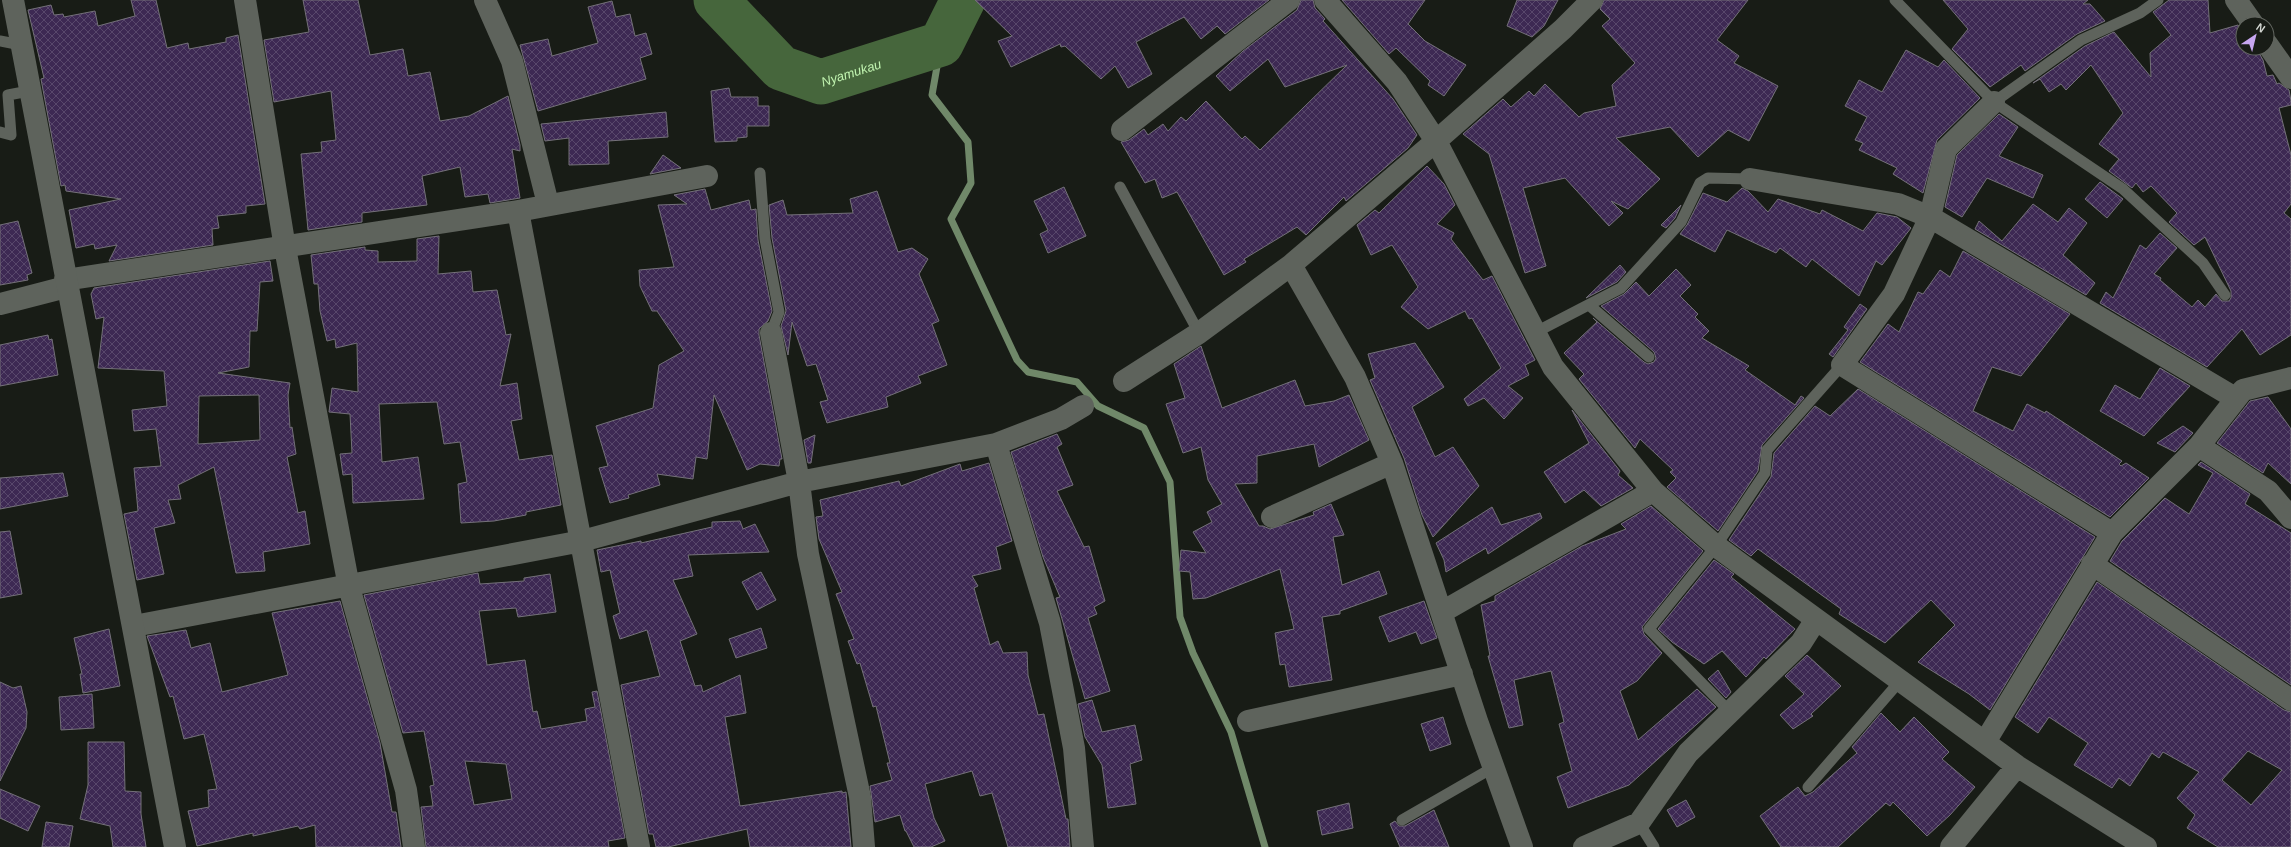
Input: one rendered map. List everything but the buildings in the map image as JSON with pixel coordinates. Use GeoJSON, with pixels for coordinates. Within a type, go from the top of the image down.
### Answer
{"type":"FeatureCollection","features":[{"type":"Feature","properties":{"kind":"street"},"geometry":{"type":"LineString","coordinates":[[12,0],[66,284],[134,626],[175,847]]}},
{"type":"Feature","properties":{"kind":"street"},"geometry":{"type":"LineString","coordinates":[[245,0],[285,248],[349,587],[406,790],[414,847]]}},
{"type":"Feature","properties":{"kind":"street"},"geometry":{"type":"LineString","coordinates":[[485,0],[512,61],[548,204]]}},
{"type":"Feature","properties":{"kind":"street"},"geometry":{"type":"LineString","coordinates":[[1122,130],[1289,0]]}},
{"type":"Feature","properties":{"kind":"street"},"geometry":{"type":"LineString","coordinates":[[1325,0],[1397,82],[1436,141],[1553,367],[1653,491],[1716,546],[1815,621],[2017,766],[2146,847]]}},
{"type":"Feature","properties":{"kind":"street"},"geometry":{"type":"LineString","coordinates":[[1124,381],[1199,333],[1291,266],[1563,29],[1592,0]]}},
{"type":"Feature","properties":{"kind":"street"},"geometry":{"type":"LineString","coordinates":[[2236,0],[2247,16]]}},
{"type":"Feature","properties":{"kind":"street"},"geometry":{"type":"LineString","coordinates":[[2275,55],[2291,78]]}},
{"type":"Feature","properties":{"kind":"street"},"geometry":{"type":"LineString","coordinates":[[1994,102],[1946,149],[1930,218],[1894,294],[1842,366],[2112,533]]}},
{"type":"Feature","properties":{"kind":"street"},"geometry":{"type":"LineString","coordinates":[[0,304],[66,284],[518,211],[548,204],[707,176]]}},
{"type":"Feature","properties":{"kind":"street"},"geometry":{"type":"LineString","coordinates":[[1750,179],[1898,204],[1930,218],[2236,398]]}},
{"type":"Feature","properties":{"kind":"street"},"geometry":{"type":"LineString","coordinates":[[518,211],[639,847]]}},
{"type":"Feature","properties":{"kind":"street"},"geometry":{"type":"LineString","coordinates":[[1291,266],[1355,377],[1392,463],[1462,674],[1522,847]]}},
{"type":"Feature","properties":{"kind":"street"},"geometry":{"type":"LineString","coordinates":[[771,333],[799,482],[808,554],[860,797],[864,847]]}},
{"type":"Feature","properties":{"kind":"street"},"geometry":{"type":"LineString","coordinates":[[1985,742],[2112,533],[2199,446],[2243,390],[2291,378]]}},
{"type":"Feature","properties":{"kind":"street"},"geometry":{"type":"LineString","coordinates":[[134,626],[349,587],[582,541],[799,482],[996,444],[1061,419],[1083,406]]}},
{"type":"Feature","properties":{"kind":"street"},"geometry":{"type":"LineString","coordinates":[[996,444],[1050,623],[1074,748],[1083,847]]}},
{"type":"Feature","properties":{"kind":"street"},"geometry":{"type":"LineString","coordinates":[[2199,446],[2268,491],[2291,518]]}},
{"type":"Feature","properties":{"kind":"street"},"geometry":{"type":"LineString","coordinates":[[1272,517],[1392,463]]}},
{"type":"Feature","properties":{"kind":"street"},"geometry":{"type":"LineString","coordinates":[[1442,612],[1653,491]]}},
{"type":"Feature","properties":{"kind":"street"},"geometry":{"type":"LineString","coordinates":[[2092,564],[2291,700]]}},
{"type":"Feature","properties":{"kind":"street"},"geometry":{"type":"LineString","coordinates":[[1584,847],[1639,823],[1688,753],[1801,642],[1815,621]]}},
{"type":"Feature","properties":{"kind":"street"},"geometry":{"type":"LineString","coordinates":[[1248,721],[1462,674]]}},
{"type":"Feature","properties":{"kind":"street"},"geometry":{"type":"LineString","coordinates":[[1951,847],[2017,766]]}},
{"type":"Feature","properties":{"kind":"lane"},"geometry":{"type":"LineString","coordinates":[[1895,0],[1994,102],[2123,189],[2203,263],[2225,295]]}},
{"type":"Feature","properties":{"kind":"lane"},"geometry":{"type":"LineString","coordinates":[[1994,102],[2081,40],[2140,13],[2158,0]]}},
{"type":"Feature","properties":{"kind":"lane"},"geometry":{"type":"LineString","coordinates":[[0,41],[21,45]]}},
{"type":"Feature","properties":{"kind":"lane"},"geometry":{"type":"LineString","coordinates":[[0,132],[11,135],[8,95],[29,91]]}},
{"type":"Feature","properties":{"kind":"lane"},"geometry":{"type":"LineString","coordinates":[[760,173],[765,239],[779,312],[771,333]]}},
{"type":"Feature","properties":{"kind":"lane"},"geometry":{"type":"LineString","coordinates":[[1536,332],[1621,288],[1681,222],[1700,184],[1708,178],[1750,179]]}},
{"type":"Feature","properties":{"kind":"lane"},"geometry":{"type":"LineString","coordinates":[[1120,187],[1199,333]]}},
{"type":"Feature","properties":{"kind":"lane"},"geometry":{"type":"LineString","coordinates":[[1589,304],[1650,357]]}},
{"type":"Feature","properties":{"kind":"lane"},"geometry":{"type":"LineString","coordinates":[[1730,712],[1649,629],[1716,546],[1765,474],[1767,450],[1842,366]]}},
{"type":"Feature","properties":{"kind":"lane"},"geometry":{"type":"LineString","coordinates":[[1808,787],[1900,681]]}},
{"type":"Feature","properties":{"kind":"lane"},"geometry":{"type":"LineString","coordinates":[[1402,820],[1494,767]]}},
{"type":"Feature","properties":{"kind":"lane"},"geometry":{"type":"LineString","coordinates":[[1639,823],[1654,847]]}},
{"type":"Feature","properties":{"kind":"waterway","name":"Nyamukau"},"geometry":{"type":"LineString","coordinates":[[716,0],[781,68],[821,82],[941,44],[963,0]]}},
{"type":"Feature","properties":{"kind":"waterway"},"geometry":{"type":"LineString","coordinates":[[941,44],[932,95],[968,142],[971,183],[951,219],[1017,360],[1028,372],[1077,382],[1098,406],[1144,428],[1170,482],[1180,617],[1193,653],[1231,732],[1265,847]]}}]}
